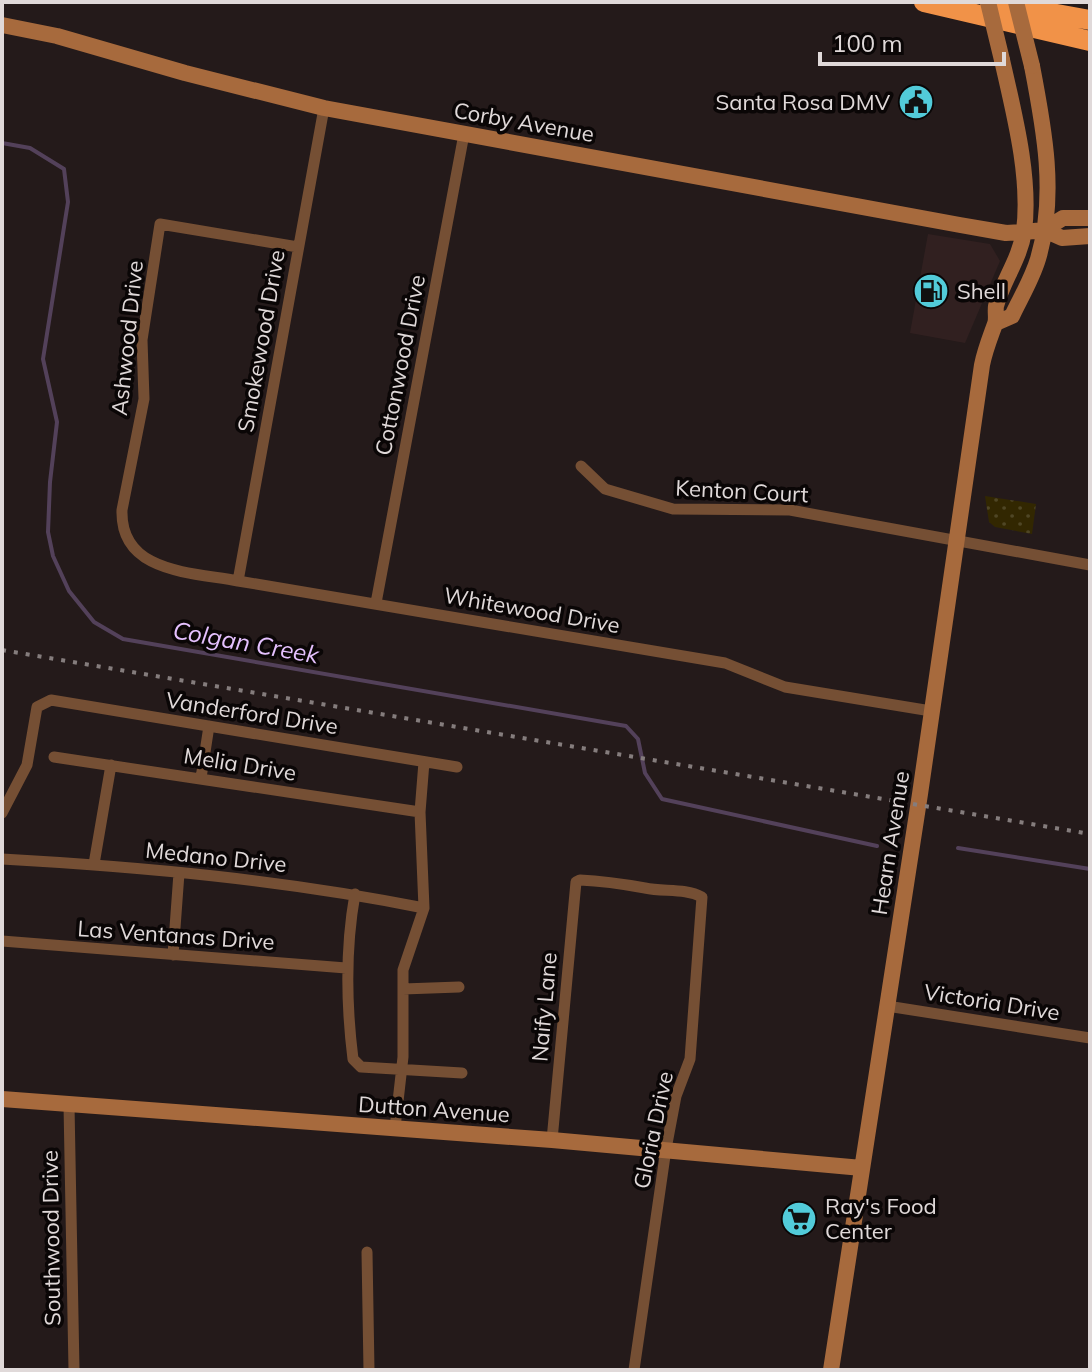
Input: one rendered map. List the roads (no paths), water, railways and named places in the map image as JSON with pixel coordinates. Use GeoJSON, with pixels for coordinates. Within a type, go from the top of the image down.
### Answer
{"type":"FeatureCollection","features":[{"type":"Feature","properties":{"kind":"highway"},"geometry":{"type":"LineString","coordinates":[[924,2],[1090,41]]}},
{"type":"Feature","properties":{"kind":"highway"},"geometry":{"type":"LineString","coordinates":[[989,2],[1090,20]]}},
{"type":"Feature","properties":{"kind":"main road","name":"Hearn Avenue"},"geometry":{"type":"LineString","coordinates":[[831,1370],[982,365],[988,338],[996,323],[995,308],[1016,262],[1024,232],[1025,208],[1015,116],[989,2]]}},
{"type":"Feature","properties":{"kind":"main road","name":"Hearn Avenue"},"geometry":{"type":"LineString","coordinates":[[996,323],[1012,316],[1035,267],[1044,230],[1047,169],[1042,121],[1016,2]]}},
{"type":"Feature","properties":{"kind":"main road","name":"Corby Avenue"},"geometry":{"type":"LineString","coordinates":[[2,25],[57,36],[324,108],[980,229],[1024,232],[1044,230],[1063,218],[1090,218]]}},
{"type":"Feature","properties":{"kind":"main road","name":"Corby Avenue"},"geometry":{"type":"LineString","coordinates":[[1044,230],[1062,238],[1090,236]]}},
{"type":"Feature","properties":{"kind":"main road","name":"Dutton Avenue"},"geometry":{"type":"LineString","coordinates":[[2,1099],[666,1149],[862,1168]]}},
{"type":"Feature","properties":{"kind":"street","name":"Smokewood Drive"},"geometry":{"type":"LineString","coordinates":[[238,581],[324,108]]}},
{"type":"Feature","properties":{"kind":"street","name":"Cottonwood Drive"},"geometry":{"type":"LineString","coordinates":[[376,603],[464,134]]}},
{"type":"Feature","properties":{"kind":"street","name":"Ashwood Drive"},"geometry":{"type":"LineString","coordinates":[[130,544],[122,528],[122,510],[144,399],[142,340],[160,224],[298,247]]}},
{"type":"Feature","properties":{"kind":"street","name":"Kenton Court"},"geometry":{"type":"LineString","coordinates":[[581,466],[605,489],[673,509],[790,510],[1090,565]]}},
{"type":"Feature","properties":{"kind":"street","name":"Whitewood Drive"},"geometry":{"type":"LineString","coordinates":[[130,544],[142,557],[157,565],[725,663],[785,687],[931,711]]}},
{"type":"Feature","properties":{"kind":"street","name":"Vanderford Drive"},"geometry":{"type":"LineString","coordinates":[[2,813],[27,765],[37,707],[51,700],[457,767]]}},
{"type":"Feature","properties":{"kind":"street"},"geometry":{"type":"LineString","coordinates":[[201,778],[209,726]]}},
{"type":"Feature","properties":{"kind":"street","name":"Melia Drive"},"geometry":{"type":"LineString","coordinates":[[54,757],[420,812]]}},
{"type":"Feature","properties":{"kind":"street"},"geometry":{"type":"LineString","coordinates":[[395,1128],[401,1071],[404,964],[424,908],[420,812],[424,762]]}},
{"type":"Feature","properties":{"kind":"street"},"geometry":{"type":"LineString","coordinates":[[94,864],[111,765]]}},
{"type":"Feature","properties":{"kind":"street","name":"Medano Drive"},"geometry":{"type":"LineString","coordinates":[[2,859],[179,873],[355,894],[424,908]]}},
{"type":"Feature","properties":{"kind":"street"},"geometry":{"type":"LineString","coordinates":[[173,955],[179,873]]}},
{"type":"Feature","properties":{"kind":"street","name":"Naify Lane"},"geometry":{"type":"LineString","coordinates":[[552,1140],[576,882],[630,883],[643,888],[694,893],[702,897]]}},
{"type":"Feature","properties":{"kind":"street"},"geometry":{"type":"LineString","coordinates":[[355,894],[346,968],[353,1059],[361,1067],[462,1073]]}},
{"type":"Feature","properties":{"kind":"street","name":"Gloria Drive"},"geometry":{"type":"LineString","coordinates":[[634,1370],[666,1149],[676,1096],[690,1059],[702,897]]}},
{"type":"Feature","properties":{"kind":"street","name":"Las Ventanas Drive"},"geometry":{"type":"LineString","coordinates":[[2,941],[346,968]]}},
{"type":"Feature","properties":{"kind":"street"},"geometry":{"type":"LineString","coordinates":[[403,989],[459,987]]}},
{"type":"Feature","properties":{"kind":"street","name":"Victoria Drive"},"geometry":{"type":"LineString","coordinates":[[887,1006],[1090,1038]]}},
{"type":"Feature","properties":{"kind":"street","name":"Southwood Drive"},"geometry":{"type":"LineString","coordinates":[[69,1105],[74,1370]]}},
{"type":"Feature","properties":{"kind":"street"},"geometry":{"type":"LineString","coordinates":[[367,1252],[369,1370]]}},
{"type":"Feature","properties":{"kind":"waterway","name":"Colgan Creek"},"geometry":{"type":"LineString","coordinates":[[2,143],[30,148],[64,169],[68,202],[43,359],[57,422],[48,532],[53,556],[69,591],[94,622],[123,639],[626,726],[638,739],[645,773],[662,799],[877,846]]}},
{"type":"Feature","properties":{"kind":"waterway","name":"Colgan Creek"},"geometry":{"type":"LineString","coordinates":[[958,848],[1090,869]]}},
{"type":"Feature","properties":{"kind":"railway"},"geometry":{"type":"LineString","coordinates":[[2,650],[1090,834]]}},
{"type":"Feature","properties":{"kind":"place","name":"Santa Rosa DMV"},"geometry":{"type":"Point","coordinates":[916,102]}},
{"type":"Feature","properties":{"kind":"place","name":"Shell"},"geometry":{"type":"Point","coordinates":[931,291]}},
{"type":"Feature","properties":{"kind":"place","name":"Ray's Food Center"},"geometry":{"type":"Point","coordinates":[799,1219]}}]}
